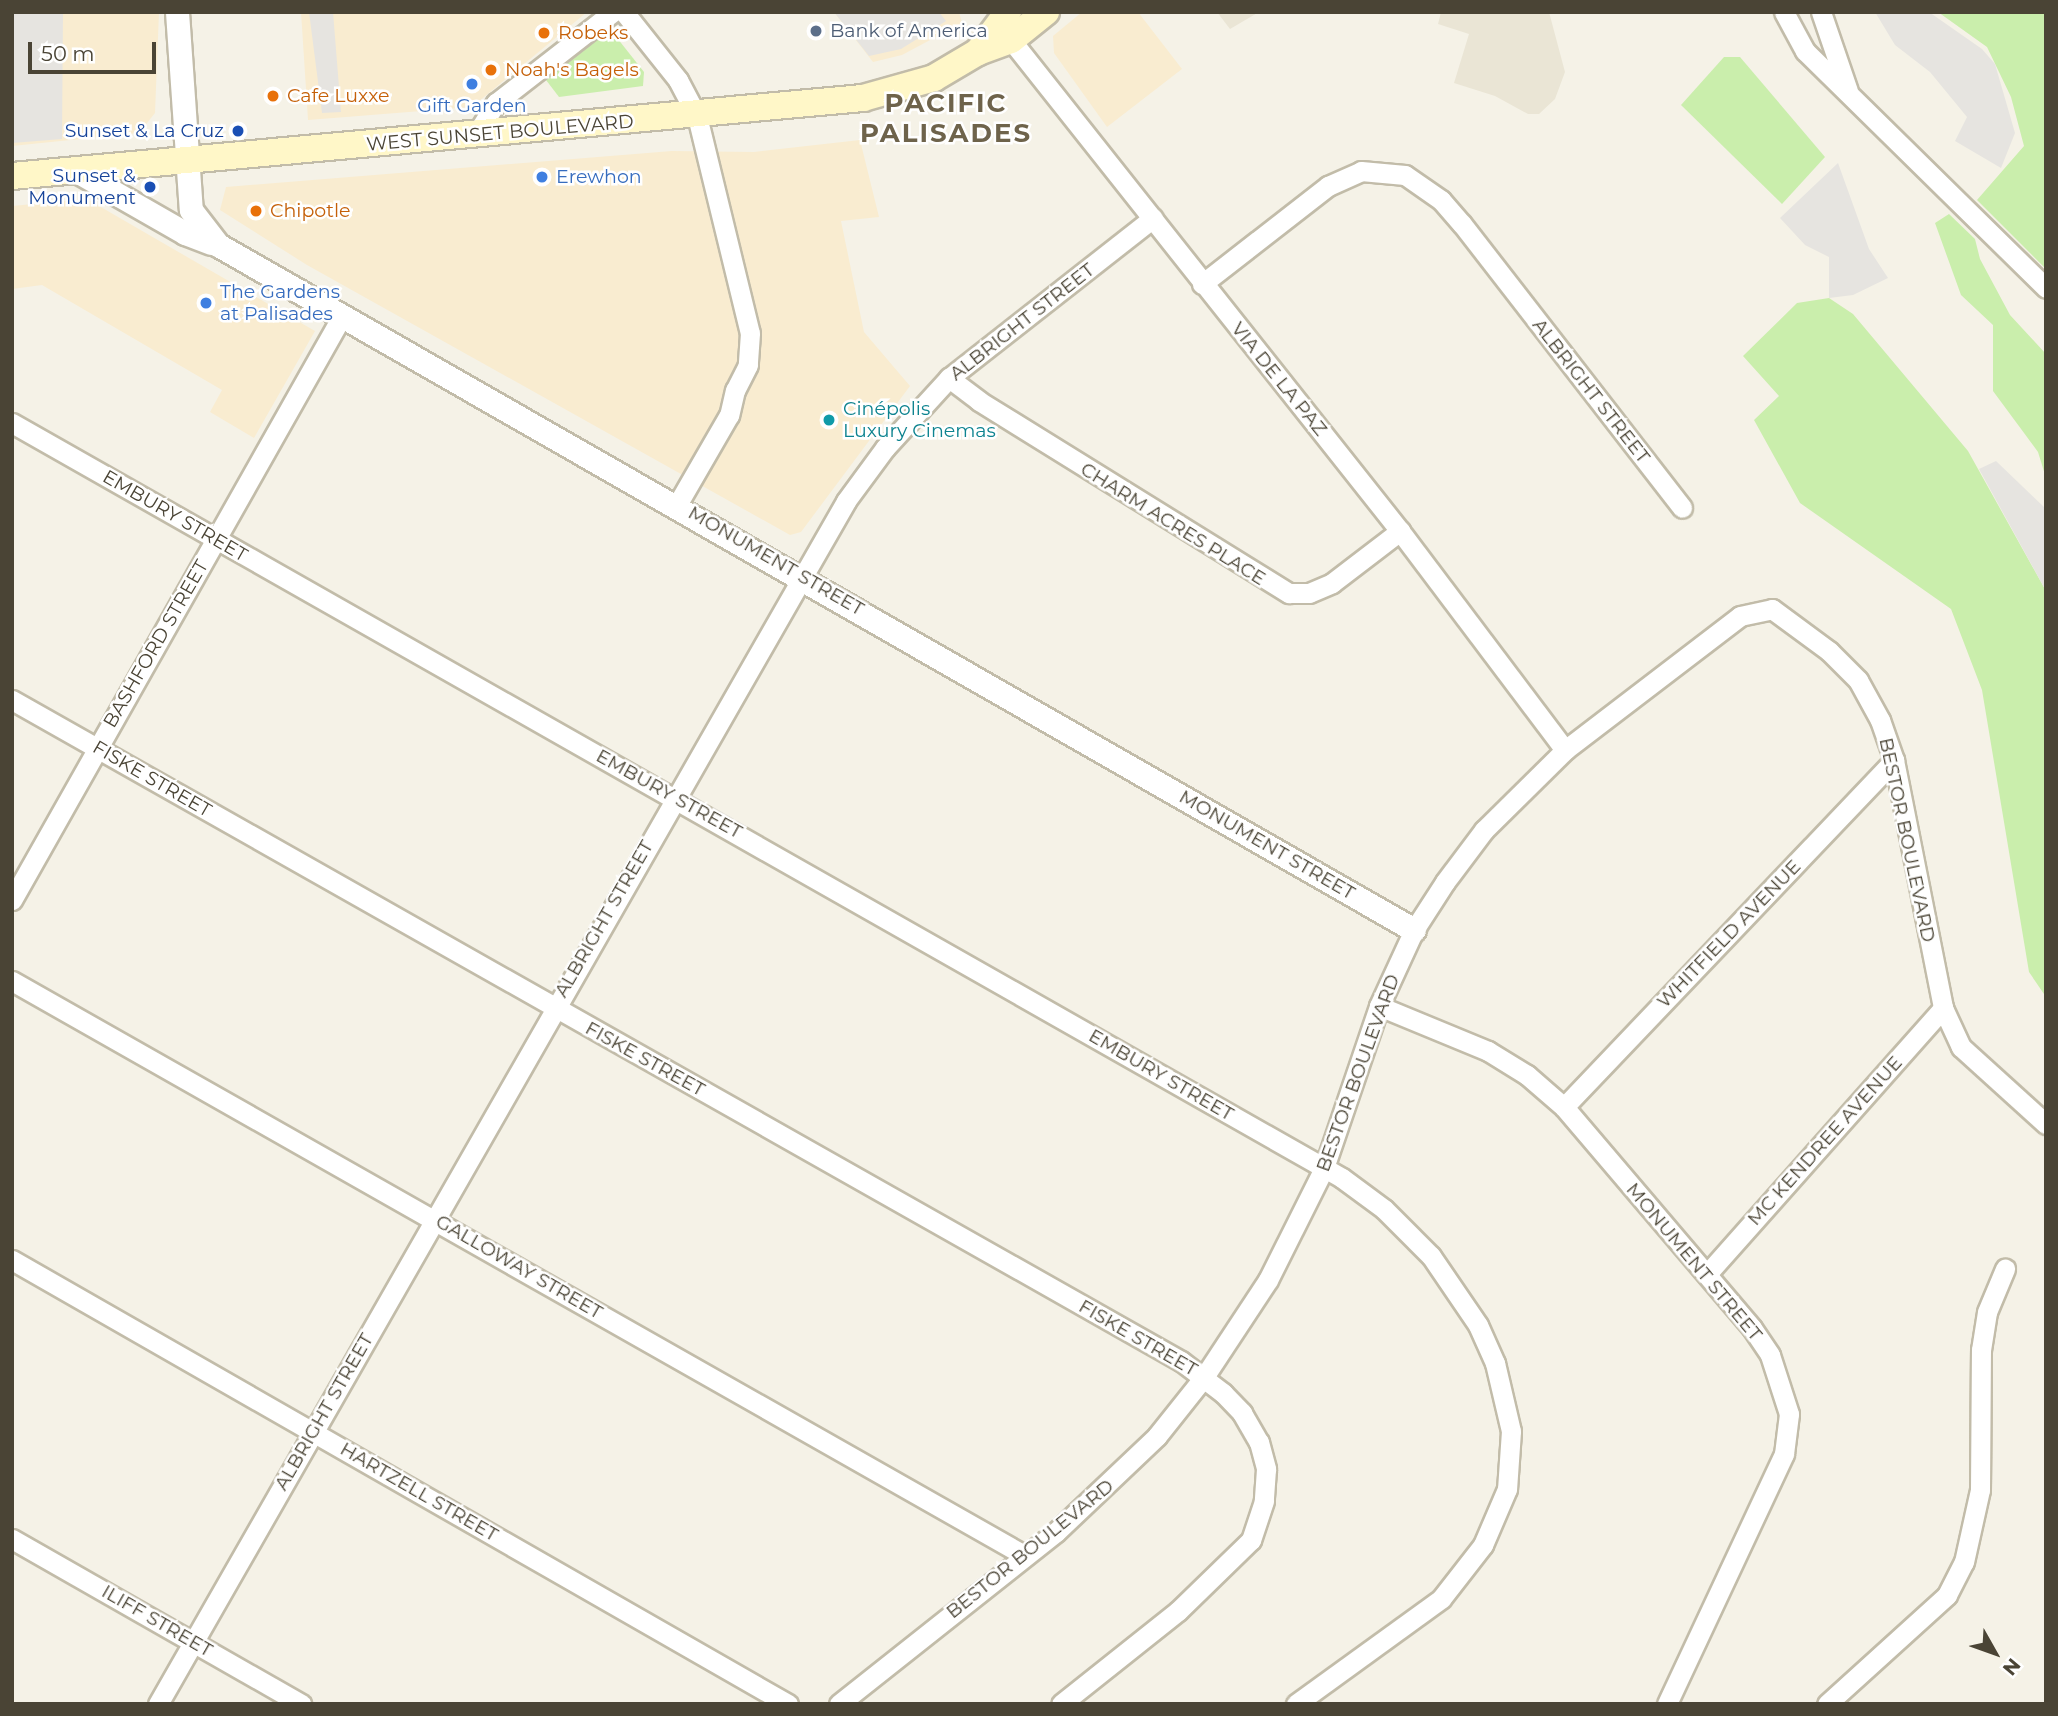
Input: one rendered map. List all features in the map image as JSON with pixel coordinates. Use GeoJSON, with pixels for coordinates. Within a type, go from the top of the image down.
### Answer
{"type":"FeatureCollection","features":[{"type":"Feature","properties":{"kind":"main road","name":"WEST SUNSET BOULEVARD"},"geometry":{"type":"LineString","coordinates":[[12,176],[477,133],[697,116],[892,92],[934,78],[978,52],[1002,22],[1046,12]]}},
{"type":"Feature","properties":{"kind":"street","name":"MONUMENT STREET"},"geometry":{"type":"LineString","coordinates":[[177,12],[185,160],[191,210],[195,222],[218,245],[802,576],[1415,930]]}},
{"type":"Feature","properties":{"kind":"street"},"geometry":{"type":"LineString","coordinates":[[477,133],[496,103],[613,12]]}},
{"type":"Feature","properties":{"kind":"street"},"geometry":{"type":"LineString","coordinates":[[624,12],[678,80],[697,116],[730,239],[750,332],[750,355],[726,423],[677,505]]}},
{"type":"Feature","properties":{"kind":"street"},"geometry":{"type":"LineString","coordinates":[[1784,12],[1805,51],[2046,288]]}},
{"type":"Feature","properties":{"kind":"street"},"geometry":{"type":"LineString","coordinates":[[1821,12],[1848,92]]}},
{"type":"Feature","properties":{"kind":"street","name":"VIA DE LA PAZ"},"geometry":{"type":"LineString","coordinates":[[1002,22],[1202,284],[1400,531],[1564,750]]}},
{"type":"Feature","properties":{"kind":"street"},"geometry":{"type":"LineString","coordinates":[[75,170],[185,233],[218,245]]}},
{"type":"Feature","properties":{"kind":"street","name":"ALBRIGHT STREET"},"geometry":{"type":"LineString","coordinates":[[1202,284],[1328,186],[1361,171],[1405,175],[1441,200],[1462,223],[1682,508]]}},
{"type":"Feature","properties":{"kind":"street","name":"ALBRIGHT STREET"},"geometry":{"type":"LineString","coordinates":[[158,1704],[553,1007],[802,576],[870,467],[949,378],[1153,218]]}},
{"type":"Feature","properties":{"kind":"street","name":"BASHFORD STREET"},"geometry":{"type":"LineString","coordinates":[[12,900],[342,316]]}},
{"type":"Feature","properties":{"kind":"street","name":"CHARM ACRES PLACE"},"geometry":{"type":"LineString","coordinates":[[949,378],[990,409],[1289,593],[1309,593],[1332,583],[1400,531]]}},
{"type":"Feature","properties":{"kind":"street","name":"EMBURY STREET"},"geometry":{"type":"LineString","coordinates":[[12,424],[675,797],[1324,1168]]}},
{"type":"Feature","properties":{"kind":"street","name":"BESTOR BOULEVARD"},"geometry":{"type":"LineString","coordinates":[[839,1704],[1107,1489],[1204,1377],[1268,1280],[1324,1168],[1379,1006],[1415,930],[1484,830],[1564,750],[1740,616],[1760,609],[1772,609],[1829,651],[1858,680],[1880,720],[1894,760],[1943,1008],[1961,1047],[2046,1124]]}},
{"type":"Feature","properties":{"kind":"street","name":"FISKE STREET"},"geometry":{"type":"LineString","coordinates":[[12,700],[1204,1377]]}},
{"type":"Feature","properties":{"kind":"street","name":"WHITFIELD AVENUE"},"geometry":{"type":"LineString","coordinates":[[1564,1107],[1894,760]]}},
{"type":"Feature","properties":{"kind":"street","name":"GALLOWAY STREET"},"geometry":{"type":"LineString","coordinates":[[12,981],[435,1218],[1024,1555]]}},
{"type":"Feature","properties":{"kind":"street","name":"MONUMENT STREET"},"geometry":{"type":"LineString","coordinates":[[1379,1006],[1488,1051],[1527,1075],[1564,1107],[1707,1274],[1770,1355],[1789,1414],[1784,1454],[1770,1490],[1667,1704]]}},
{"type":"Feature","properties":{"kind":"street","name":"MC KENDREE AVENUE"},"geometry":{"type":"LineString","coordinates":[[1707,1274],[1943,1008]]}},
{"type":"Feature","properties":{"kind":"street"},"geometry":{"type":"LineString","coordinates":[[1296,1704],[1441,1599],[1483,1545],[1507,1489],[1511,1432],[1495,1363],[1479,1325],[1454,1288],[1431,1256],[1384,1209],[1324,1168]]}},
{"type":"Feature","properties":{"kind":"street","name":"HARTZELL STREET"},"geometry":{"type":"LineString","coordinates":[[12,1260],[788,1704]]}},
{"type":"Feature","properties":{"kind":"street"},"geometry":{"type":"LineString","coordinates":[[1827,1704],[1947,1595],[1964,1562],[1980,1490],[1981,1350],[1987,1312],[2005,1269]]}},
{"type":"Feature","properties":{"kind":"street"},"geometry":{"type":"LineString","coordinates":[[1061,1704],[1178,1612],[1251,1540],[1264,1502],[1266,1469],[1259,1441],[1242,1413],[1204,1377]]}},
{"type":"Feature","properties":{"kind":"street","name":"ILIFF STREET"},"geometry":{"type":"LineString","coordinates":[[12,1539],[302,1704]]}},
{"type":"Feature","properties":{"kind":"shaded area"},"geometry":{"type":"Polygon","coordinates":[[[12,12],[159,12],[155,113],[139,133],[12,146],[12,12]]]}},
{"type":"Feature","properties":{"kind":"shaded area"},"geometry":{"type":"Polygon","coordinates":[[[12,12],[63,12],[62,139],[12,143],[12,12]]]}},
{"type":"Feature","properties":{"kind":"shaded area"},"geometry":{"type":"Polygon","coordinates":[[[301,12],[587,12],[472,107],[308,120],[301,12]]]}},
{"type":"Feature","properties":{"kind":"shaded area"},"geometry":{"type":"Polygon","coordinates":[[[309,12],[333,12],[341,112],[322,113],[309,12]]]}},
{"type":"Feature","properties":{"kind":"shaded area"},"geometry":{"type":"Polygon","coordinates":[[[834,12],[959,12],[962,23],[902,55],[873,62],[834,12]]]}},
{"type":"Feature","properties":{"kind":"shaded area"},"geometry":{"type":"Polygon","coordinates":[[[834,12],[939,12],[946,21],[901,49],[869,56],[834,12]]]}},
{"type":"Feature","properties":{"kind":"shaded area"},"geometry":{"type":"Polygon","coordinates":[[[1082,12],[1138,12],[1182,69],[1107,127],[1054,53],[1053,36],[1082,12]]]}},
{"type":"Feature","properties":{"kind":"shaded area"},"geometry":{"type":"Polygon","coordinates":[[[1217,12],[1259,12],[1230,29],[1217,12]]]}},
{"type":"Feature","properties":{"kind":"shaded area"},"geometry":{"type":"Polygon","coordinates":[[[1441,12],[1549,12],[1565,72],[1555,99],[1539,114],[1528,114],[1495,96],[1454,83],[1469,34],[1438,24],[1441,12]]]}},
{"type":"Feature","properties":{"kind":"shaded area"},"geometry":{"type":"Polygon","coordinates":[[[1875,12],[1929,12],[1982,49],[1995,64],[2015,133],[2001,168],[1955,141],[1967,117],[1930,72],[1895,45],[1875,12]]]}},
{"type":"Feature","properties":{"kind":"shaded area"},"geometry":{"type":"Polygon","coordinates":[[[860,140],[879,217],[841,221],[864,332],[910,386],[801,532],[790,535],[307,265],[220,210],[226,187],[672,151],[754,152],[860,140]]]}},
{"type":"Feature","properties":{"kind":"shaded area"},"geometry":{"type":"Polygon","coordinates":[[[1838,163],[1869,249],[1888,278],[1853,295],[1829,298],[1829,257],[1805,245],[1780,218],[1838,163]]]}},
{"type":"Feature","properties":{"kind":"shaded area"},"geometry":{"type":"Polygon","coordinates":[[[87,199],[315,331],[254,438],[210,412],[222,390],[42,285],[12,289],[12,206],[87,199]]]}},
{"type":"Feature","properties":{"kind":"shaded area"},"geometry":{"type":"Polygon","coordinates":[[[1996,461],[2046,509],[2046,591],[1979,469],[1996,461]]]}},
{"type":"Feature","properties":{"kind":"green space"},"geometry":{"type":"Polygon","coordinates":[[[1938,12],[2046,12],[2046,269],[1977,200],[2024,146],[2011,97],[1987,47],[1938,12]]]}},
{"type":"Feature","properties":{"kind":"green space"},"geometry":{"type":"Polygon","coordinates":[[[610,29],[644,72],[643,86],[559,97],[546,80],[610,29]]]}},
{"type":"Feature","properties":{"kind":"green space"},"geometry":{"type":"Polygon","coordinates":[[[1724,57],[1740,57],[1825,157],[1782,204],[1681,105],[1724,57]]]}},
{"type":"Feature","properties":{"kind":"green space"},"geometry":{"type":"Polygon","coordinates":[[[1949,214],[1975,239],[1980,259],[2010,315],[2046,354],[2046,478],[2038,452],[1993,391],[1993,325],[1961,295],[1935,223],[1949,214]]]}},
{"type":"Feature","properties":{"kind":"green space"},"geometry":{"type":"Polygon","coordinates":[[[1829,298],[1853,314],[1968,451],[2046,591],[2046,997],[2029,972],[1982,690],[1951,609],[1800,503],[1754,420],[1779,396],[1743,356],[1797,303],[1829,298]]]}},
{"type":"Feature","properties":{"kind":"place","name":"Bank of America"},"geometry":{"type":"Point","coordinates":[816,31]}},
{"type":"Feature","properties":{"kind":"place","name":"Robeks"},"geometry":{"type":"Point","coordinates":[544,33]}},
{"type":"Feature","properties":{"kind":"place","name":"Noah's Bagels"},"geometry":{"type":"Point","coordinates":[491,70]}},
{"type":"Feature","properties":{"kind":"place","name":"Gift Garden"},"geometry":{"type":"Point","coordinates":[472,84]}},
{"type":"Feature","properties":{"kind":"place","name":"Cafe Luxxe"},"geometry":{"type":"Point","coordinates":[273,96]}},
{"type":"Feature","properties":{"kind":"place","name":"Sunset & La Cruz"},"geometry":{"type":"Point","coordinates":[238,131]}},
{"type":"Feature","properties":{"kind":"place","name":"Erewhon"},"geometry":{"type":"Point","coordinates":[542,177]}},
{"type":"Feature","properties":{"kind":"place","name":"Sunset & Monument"},"geometry":{"type":"Point","coordinates":[150,187]}},
{"type":"Feature","properties":{"kind":"place","name":"Chipotle"},"geometry":{"type":"Point","coordinates":[256,211]}},
{"type":"Feature","properties":{"kind":"place","name":"The Gardens at Palisades"},"geometry":{"type":"Point","coordinates":[206,303]}},
{"type":"Feature","properties":{"kind":"place","name":"Cinépolis Luxury Cinemas"},"geometry":{"type":"Point","coordinates":[829,420]}},
{"type":"Feature","properties":{"kind":"district","name":"PACIFIC PALISADES"},"geometry":{"type":"Point","coordinates":[946,119]}}]}
